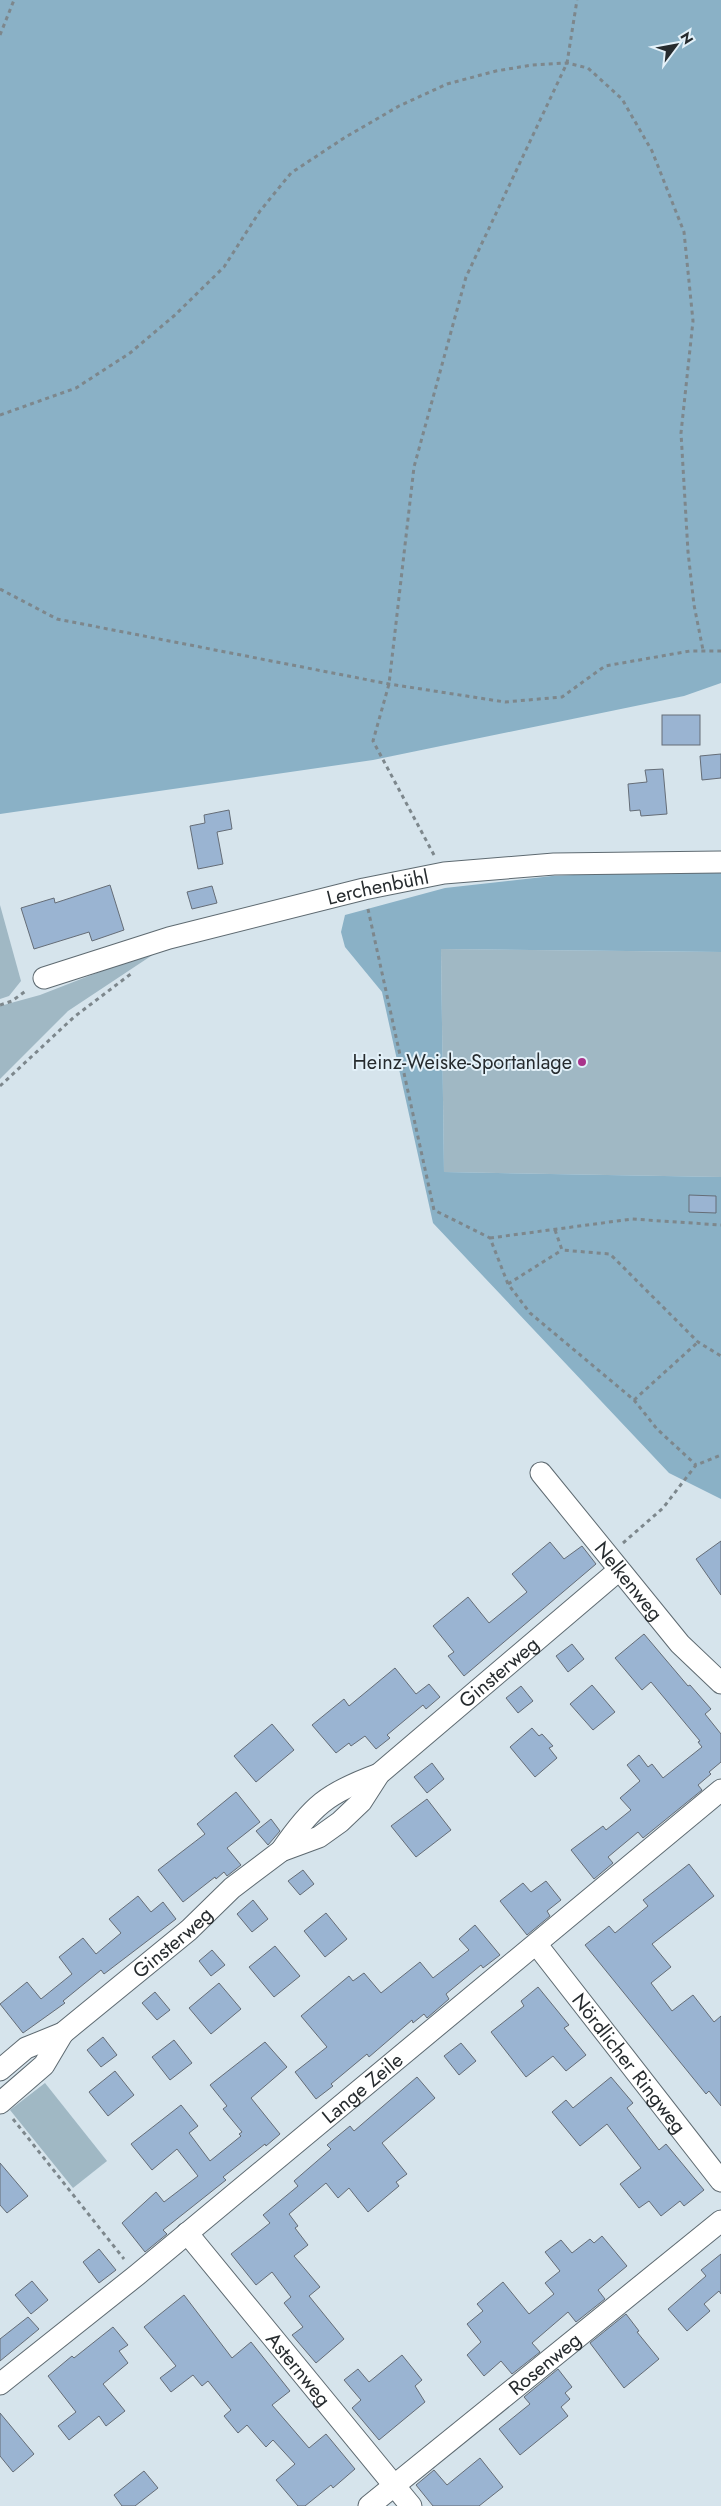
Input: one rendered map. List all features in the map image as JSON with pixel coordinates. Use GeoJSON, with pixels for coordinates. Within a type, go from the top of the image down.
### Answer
{"type":"FeatureCollection","features":[{"type":"Feature","properties":{"kind":"street","name":"Lerchenbühl"},"geometry":{"type":"LineString","coordinates":[[44,978],[169,938],[364,889],[444,874],[554,864],[721,862]]}},
{"type":"Feature","properties":{"kind":"street","name":"Nelkenweg"},"geometry":{"type":"LineString","coordinates":[[541,1473],[680,1644],[721,1683]]}},
{"type":"Feature","properties":{"kind":"street","name":"Ginsterweg"},"geometry":{"type":"LineString","coordinates":[[0,2070],[26,2048],[63,2033],[189,1930],[232,1888],[281,1851],[319,1837],[340,1822],[361,1802],[378,1774],[613,1563]]}},
{"type":"Feature","properties":{"kind":"street","name":"Lange Zeile"},"geometry":{"type":"LineString","coordinates":[[0,2384],[137,2275],[537,1945],[721,1790]]}},
{"type":"Feature","properties":{"kind":"street","name":"Nördlicher Ringweg"},"geometry":{"type":"LineString","coordinates":[[537,1945],[721,2181]]}},
{"type":"Feature","properties":{"kind":"street","name":"Ginsterweg"},"geometry":{"type":"LineString","coordinates":[[0,2103],[44,2065],[63,2033]]}},
{"type":"Feature","properties":{"kind":"street","name":"Rosenweg"},"geometry":{"type":"LineString","coordinates":[[369,2506],[721,2221]]}},
{"type":"Feature","properties":{"kind":"street","name":"Asternweg"},"geometry":{"type":"LineString","coordinates":[[187,2233],[411,2506]]}},
{"type":"Feature","properties":{"kind":"path"},"geometry":{"type":"LineString","coordinates":[[0,35],[14,0]]}},
{"type":"Feature","properties":{"kind":"path"},"geometry":{"type":"LineString","coordinates":[[444,874],[373,741],[389,684],[414,467],[466,277],[567,63],[577,0]]}},
{"type":"Feature","properties":{"kind":"path"},"geometry":{"type":"LineString","coordinates":[[0,415],[76,388],[130,353],[175,315],[224,267],[260,211],[291,173],[344,138],[399,106],[447,84],[496,71],[532,65],[567,63],[588,68],[622,99],[652,151],[684,232],[693,321],[681,433],[688,552],[694,605],[703,650]]}},
{"type":"Feature","properties":{"kind":"path"},"geometry":{"type":"LineString","coordinates":[[0,589],[57,619],[389,684],[505,702],[562,697],[605,666],[703,650],[721,651]]}},
{"type":"Feature","properties":{"kind":"path"},"geometry":{"type":"LineString","coordinates":[[364,889],[434,1210],[490,1238],[632,1219],[721,1225]]}},
{"type":"Feature","properties":{"kind":"path"},"geometry":{"type":"LineString","coordinates":[[0,1086],[74,1017],[138,968]]}},
{"type":"Feature","properties":{"kind":"path"},"geometry":{"type":"LineString","coordinates":[[0,1005],[12,1000],[44,978]]}},
{"type":"Feature","properties":{"kind":"path"},"geometry":{"type":"LineString","coordinates":[[555,1230],[562,1250]]}},
{"type":"Feature","properties":{"kind":"path"},"geometry":{"type":"LineString","coordinates":[[490,1238],[508,1284],[530,1313],[634,1400],[657,1429],[696,1465]]}},
{"type":"Feature","properties":{"kind":"path"},"geometry":{"type":"LineString","coordinates":[[508,1284],[562,1250],[610,1254],[698,1342],[721,1356]]}},
{"type":"Feature","properties":{"kind":"path"},"geometry":{"type":"LineString","coordinates":[[634,1400],[698,1342]]}},
{"type":"Feature","properties":{"kind":"path"},"geometry":{"type":"LineString","coordinates":[[613,1563],[663,1508],[696,1465],[721,1455]]}},
{"type":"Feature","properties":{"kind":"path"},"geometry":{"type":"LineString","coordinates":[[0,2103],[137,2275]]}},
{"type":"Feature","properties":{"kind":"shaded area"},"geometry":{"type":"Polygon","coordinates":[[[0,0],[721,0],[721,683],[684,696],[373,760],[0,814],[0,0]]]}},
{"type":"Feature","properties":{"kind":"shaded area"},"geometry":{"type":"Polygon","coordinates":[[[721,868],[721,952],[441,949],[444,1172],[721,1177],[721,1499],[669,1473],[433,1223],[382,992],[345,947],[341,932],[345,915],[445,888],[552,876],[721,868]]]}},
{"type":"Feature","properties":{"kind":"shaded area"},"geometry":{"type":"Polygon","coordinates":[[[0,905],[21,981],[9,996],[0,999],[0,905]]]}},
{"type":"Feature","properties":{"kind":"shaded area","name":"Heinz-Weiske-Sportanlage"},"geometry":{"type":"Polygon","coordinates":[[[441,949],[721,952],[721,1177],[444,1172],[441,949]]]}},
{"type":"Feature","properties":{"kind":"shaded area"},"geometry":{"type":"Polygon","coordinates":[[[153,951],[154,954],[68,1011],[0,1079],[0,1006],[40,995],[153,951]]]}},
{"type":"Feature","properties":{"kind":"shaded area"},"geometry":{"type":"Polygon","coordinates":[[[45,2083],[107,2161],[73,2188],[10,2110],[45,2083]]]}},
{"type":"Feature","properties":{"kind":"building"},"geometry":{"type":"Polygon","coordinates":[[[662,715],[700,715],[700,745],[662,745],[662,715]]]}},
{"type":"Feature","properties":{"kind":"building"},"geometry":{"type":"Polygon","coordinates":[[[721,754],[721,778],[702,780],[700,756],[721,754]]]}},
{"type":"Feature","properties":{"kind":"building"},"geometry":{"type":"Polygon","coordinates":[[[663,769],[667,814],[641,816],[640,810],[630,811],[628,784],[647,782],[645,770],[663,769]]]}},
{"type":"Feature","properties":{"kind":"building"},"geometry":{"type":"Polygon","coordinates":[[[229,810],[232,829],[217,832],[223,864],[198,869],[190,826],[205,823],[204,815],[229,810]]]}},
{"type":"Feature","properties":{"kind":"building"},"geometry":{"type":"Polygon","coordinates":[[[110,885],[124,930],[92,941],[89,932],[34,949],[21,908],[54,898],[55,903],[110,885]]]}},
{"type":"Feature","properties":{"kind":"building"},"geometry":{"type":"Polygon","coordinates":[[[212,886],[217,903],[192,909],[187,892],[212,886]]]}},
{"type":"Feature","properties":{"kind":"building"},"geometry":{"type":"Polygon","coordinates":[[[689,1195],[716,1196],[716,1213],[689,1212],[689,1195]]]}},
{"type":"Feature","properties":{"kind":"building"},"geometry":{"type":"Polygon","coordinates":[[[721,1541],[721,1595],[696,1559],[721,1541]]]}},
{"type":"Feature","properties":{"kind":"building"},"geometry":{"type":"Polygon","coordinates":[[[550,1542],[564,1559],[582,1546],[596,1564],[464,1676],[448,1656],[454,1652],[433,1626],[468,1597],[489,1623],[527,1592],[512,1574],[550,1542]]]}},
{"type":"Feature","properties":{"kind":"building"},"geometry":{"type":"Polygon","coordinates":[[[644,1634],[688,1686],[690,1685],[711,1709],[705,1714],[721,1734],[721,1762],[698,1785],[702,1790],[643,1838],[638,1832],[608,1857],[613,1863],[594,1879],[571,1850],[603,1826],[606,1830],[631,1810],[620,1798],[640,1781],[627,1765],[639,1755],[648,1767],[652,1764],[663,1778],[702,1747],[698,1742],[700,1741],[651,1682],[642,1690],[615,1658],[644,1634]]]}},
{"type":"Feature","properties":{"kind":"building"},"geometry":{"type":"Polygon","coordinates":[[[572,1644],[584,1659],[568,1672],[556,1656],[572,1644]]]}},
{"type":"Feature","properties":{"kind":"building"},"geometry":{"type":"Polygon","coordinates":[[[395,1668],[416,1694],[429,1684],[440,1697],[426,1709],[423,1705],[387,1735],[390,1738],[376,1749],[365,1736],[351,1746],[349,1743],[336,1753],[312,1725],[344,1699],[349,1706],[395,1668]]]}},
{"type":"Feature","properties":{"kind":"building"},"geometry":{"type":"Polygon","coordinates":[[[592,1685],[615,1712],[593,1730],[570,1704],[592,1685]]]}},
{"type":"Feature","properties":{"kind":"building"},"geometry":{"type":"Polygon","coordinates":[[[521,1686],[533,1701],[518,1713],[506,1698],[521,1686]]]}},
{"type":"Feature","properties":{"kind":"building"},"geometry":{"type":"Polygon","coordinates":[[[272,1724],[294,1750],[256,1782],[234,1756],[272,1724]]]}},
{"type":"Feature","properties":{"kind":"building"},"geometry":{"type":"Polygon","coordinates":[[[532,1728],[539,1736],[542,1734],[553,1746],[549,1748],[557,1758],[535,1777],[510,1747],[532,1728]]]}},
{"type":"Feature","properties":{"kind":"building"},"geometry":{"type":"Polygon","coordinates":[[[432,1763],[444,1779],[427,1793],[414,1777],[432,1763]]]}},
{"type":"Feature","properties":{"kind":"building"},"geometry":{"type":"Polygon","coordinates":[[[236,1792],[260,1822],[227,1848],[241,1865],[227,1876],[224,1872],[216,1879],[215,1877],[183,1902],[158,1870],[205,1834],[197,1824],[236,1792]]]}},
{"type":"Feature","properties":{"kind":"building"},"geometry":{"type":"Polygon","coordinates":[[[427,1799],[451,1830],[416,1857],[391,1826],[427,1799]]]}},
{"type":"Feature","properties":{"kind":"building"},"geometry":{"type":"Polygon","coordinates":[[[271,1819],[280,1831],[268,1845],[256,1831],[271,1819]]]}},
{"type":"Feature","properties":{"kind":"building"},"geometry":{"type":"Polygon","coordinates":[[[689,1864],[714,1896],[652,1944],[671,1967],[651,1983],[672,2011],[693,1995],[714,2022],[721,2016],[721,2106],[709,2091],[706,2094],[585,1945],[609,1926],[615,1933],[648,1906],[643,1900],[689,1864]]]}},
{"type":"Feature","properties":{"kind":"building"},"geometry":{"type":"Polygon","coordinates":[[[303,1870],[314,1884],[300,1895],[288,1881],[303,1870]]]}},
{"type":"Feature","properties":{"kind":"building"},"geometry":{"type":"Polygon","coordinates":[[[546,1881],[561,1900],[547,1911],[550,1916],[527,1935],[500,1901],[523,1883],[531,1892],[546,1881]]]}},
{"type":"Feature","properties":{"kind":"building"},"geometry":{"type":"Polygon","coordinates":[[[138,1896],[151,1912],[163,1902],[176,1919],[104,1974],[101,1970],[63,2001],[65,2003],[23,2033],[0,2004],[27,1982],[41,1999],[72,1974],[59,1957],[83,1938],[96,1954],[121,1933],[109,1919],[138,1896]]]}},
{"type":"Feature","properties":{"kind":"building"},"geometry":{"type":"Polygon","coordinates":[[[253,1900],[268,1919],[252,1932],[237,1914],[253,1900]]]}},
{"type":"Feature","properties":{"kind":"building"},"geometry":{"type":"Polygon","coordinates":[[[326,1913],[347,1939],[325,1957],[304,1931],[326,1913]]]}},
{"type":"Feature","properties":{"kind":"building"},"geometry":{"type":"Polygon","coordinates":[[[475,1925],[500,1955],[483,1968],[481,1965],[446,1994],[449,1999],[427,2018],[424,2014],[413,2023],[412,2020],[369,2057],[367,2054],[316,2099],[295,2072],[327,2047],[301,2016],[349,1976],[353,1981],[364,1973],[381,1993],[420,1962],[433,1978],[469,1950],[459,1939],[475,1925]]]}},
{"type":"Feature","properties":{"kind":"building"},"geometry":{"type":"Polygon","coordinates":[[[275,1946],[300,1976],[274,1997],[249,1967],[275,1946]]]}},
{"type":"Feature","properties":{"kind":"building"},"geometry":{"type":"Polygon","coordinates":[[[212,1950],[225,1965],[211,1976],[199,1961],[212,1950]]]}},
{"type":"Feature","properties":{"kind":"building"},"geometry":{"type":"Polygon","coordinates":[[[219,1983],[241,2009],[211,2034],[189,2008],[219,1983]]]}},
{"type":"Feature","properties":{"kind":"building"},"geometry":{"type":"Polygon","coordinates":[[[538,1987],[569,2025],[564,2028],[586,2055],[566,2071],[553,2056],[526,2077],[491,2032],[524,2006],[521,2001],[538,1987]]]}},
{"type":"Feature","properties":{"kind":"building"},"geometry":{"type":"Polygon","coordinates":[[[155,1992],[170,2010],[157,2020],[142,2003],[155,1992]]]}},
{"type":"Feature","properties":{"kind":"building"},"geometry":{"type":"Polygon","coordinates":[[[103,2037],[117,2055],[101,2067],[87,2050],[103,2037]]]}},
{"type":"Feature","properties":{"kind":"building"},"geometry":{"type":"Polygon","coordinates":[[[174,2040],[192,2063],[170,2080],[152,2057],[174,2040]]]}},
{"type":"Feature","properties":{"kind":"building"},"geometry":{"type":"Polygon","coordinates":[[[265,2042],[287,2067],[251,2098],[280,2134],[223,2177],[226,2180],[163,2230],[167,2234],[145,2252],[122,2223],[156,2192],[164,2202],[198,2176],[177,2149],[152,2170],[131,2144],[181,2105],[198,2126],[189,2133],[210,2161],[241,2136],[239,2134],[242,2132],[223,2109],[227,2106],[210,2085],[265,2042]]]}},
{"type":"Feature","properties":{"kind":"building"},"geometry":{"type":"Polygon","coordinates":[[[461,2043],[476,2061],[459,2075],[444,2056],[461,2043]]]}},
{"type":"Feature","properties":{"kind":"building"},"geometry":{"type":"Polygon","coordinates":[[[115,2071],[134,2095],[108,2116],[89,2092],[115,2071]]]}},
{"type":"Feature","properties":{"kind":"building"},"geometry":{"type":"Polygon","coordinates":[[[417,2077],[435,2098],[382,2143],[407,2174],[396,2182],[399,2186],[368,2212],[349,2188],[338,2198],[326,2183],[289,2214],[298,2226],[295,2228],[308,2245],[294,2256],[320,2287],[309,2296],[344,2339],[316,2363],[292,2335],[303,2327],[284,2303],[291,2297],[272,2272],[256,2285],[231,2254],[270,2223],[263,2215],[298,2186],[294,2181],[331,2149],[327,2145],[350,2126],[354,2131],[417,2077]]]}},
{"type":"Feature","properties":{"kind":"building"},"geometry":{"type":"Polygon","coordinates":[[[611,2077],[633,2103],[627,2108],[659,2150],[666,2144],[704,2190],[684,2206],[680,2201],[661,2216],[649,2201],[639,2208],[620,2184],[641,2168],[607,2124],[580,2146],[552,2112],[566,2100],[573,2108],[611,2077]]]}},
{"type":"Feature","properties":{"kind":"building"},"geometry":{"type":"Polygon","coordinates":[[[0,2163],[28,2196],[7,2213],[0,2205],[0,2163]]]}},
{"type":"Feature","properties":{"kind":"building"},"geometry":{"type":"Polygon","coordinates":[[[602,2236],[627,2266],[598,2290],[605,2299],[576,2322],[568,2312],[532,2343],[540,2352],[512,2374],[501,2361],[484,2376],[467,2355],[481,2342],[467,2324],[483,2311],[477,2304],[503,2282],[529,2314],[554,2294],[545,2283],[560,2271],[545,2252],[561,2240],[572,2253],[590,2239],[594,2243],[602,2236]]]}},
{"type":"Feature","properties":{"kind":"building"},"geometry":{"type":"Polygon","coordinates":[[[99,2249],[116,2270],[99,2283],[83,2262],[99,2249]]]}},
{"type":"Feature","properties":{"kind":"building"},"geometry":{"type":"Polygon","coordinates":[[[721,2254],[721,2294],[719,2291],[704,2304],[710,2311],[687,2331],[668,2309],[706,2276],[701,2270],[721,2254]]]}},
{"type":"Feature","properties":{"kind":"building"},"geometry":{"type":"Polygon","coordinates":[[[32,2281],[48,2300],[31,2314],[15,2295],[32,2281]]]}},
{"type":"Feature","properties":{"kind":"building"},"geometry":{"type":"Polygon","coordinates":[[[184,2295],[232,2358],[251,2342],[290,2391],[272,2405],[309,2448],[326,2434],[355,2469],[333,2488],[331,2485],[305,2506],[298,2506],[276,2480],[295,2464],[273,2440],[266,2447],[247,2425],[238,2433],[224,2416],[231,2410],[208,2381],[202,2386],[193,2375],[171,2392],[160,2378],[176,2366],[144,2327],[184,2295]]]}},
{"type":"Feature","properties":{"kind":"building"},"geometry":{"type":"Polygon","coordinates":[[[626,2314],[639,2331],[637,2332],[659,2359],[624,2388],[590,2343],[626,2314]]]}},
{"type":"Feature","properties":{"kind":"building"},"geometry":{"type":"Polygon","coordinates":[[[28,2317],[39,2329],[0,2361],[0,2339],[28,2317]]]}},
{"type":"Feature","properties":{"kind":"building"},"geometry":{"type":"Polygon","coordinates":[[[113,2327],[128,2345],[119,2351],[128,2363],[103,2384],[125,2411],[106,2426],[99,2416],[69,2440],[58,2426],[76,2412],[48,2376],[72,2356],[74,2358],[113,2327]]]}},
{"type":"Feature","properties":{"kind":"building"},"geometry":{"type":"Polygon","coordinates":[[[402,2355],[422,2380],[415,2386],[425,2402],[379,2440],[352,2408],[361,2400],[344,2380],[358,2369],[369,2382],[402,2355]]]}},
{"type":"Feature","properties":{"kind":"building"},"geometry":{"type":"Polygon","coordinates":[[[558,2369],[572,2387],[565,2393],[570,2399],[561,2407],[568,2416],[520,2455],[499,2429],[530,2404],[524,2397],[558,2369]]]}},
{"type":"Feature","properties":{"kind":"building"},"geometry":{"type":"Polygon","coordinates":[[[0,2413],[34,2454],[13,2472],[0,2456],[0,2413]]]}},
{"type":"Feature","properties":{"kind":"building"},"geometry":{"type":"Polygon","coordinates":[[[480,2458],[503,2487],[479,2506],[433,2506],[416,2485],[434,2470],[447,2485],[480,2458]]]}},
{"type":"Feature","properties":{"kind":"building"},"geometry":{"type":"Polygon","coordinates":[[[144,2471],[158,2488],[135,2506],[122,2506],[114,2495],[144,2471]]]}},
{"type":"Feature","properties":{"kind":"place","name":"Heinz-Weiske-Sportanlage"},"geometry":{"type":"Point","coordinates":[582,1062]}}]}
